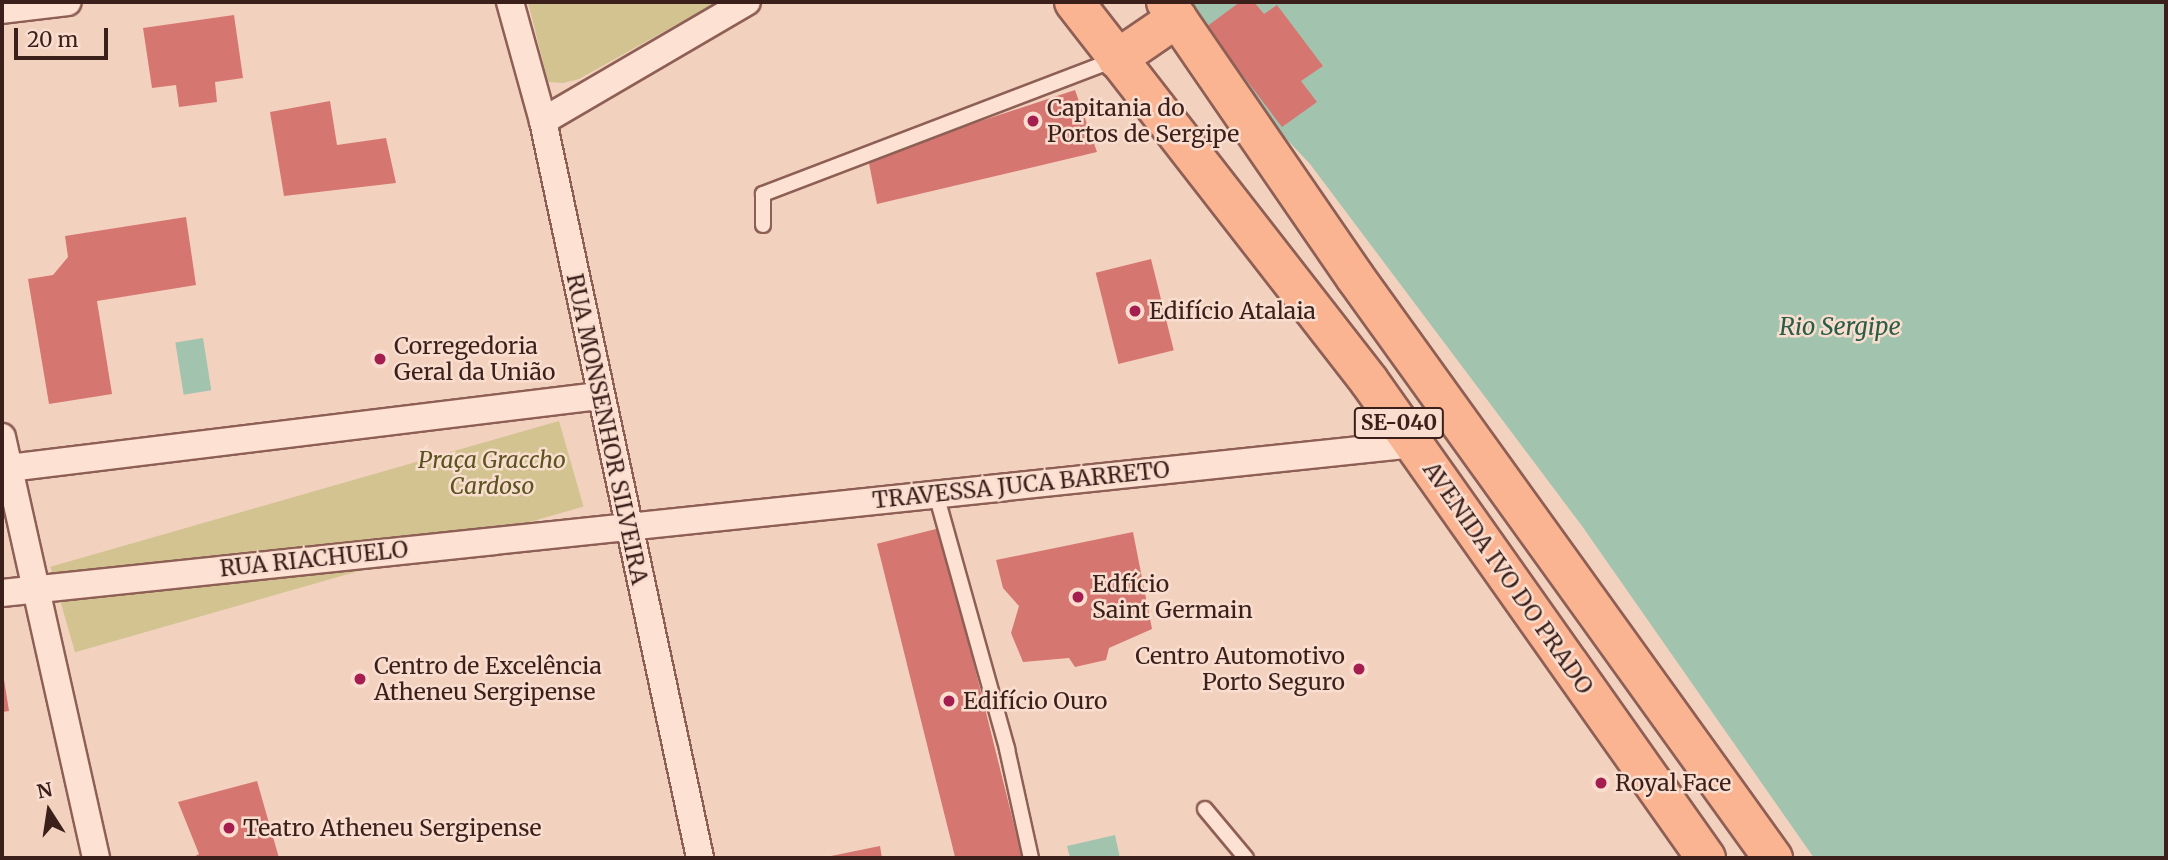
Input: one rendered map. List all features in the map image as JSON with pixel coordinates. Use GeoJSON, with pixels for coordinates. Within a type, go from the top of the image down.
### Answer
{"type":"FeatureCollection","features":[{"type":"Feature","properties":{"kind":"main road","name":"AVENIDA IVO DO PRADO"},"geometry":{"type":"LineString","coordinates":[[1074,2],[1414,444],[1706,858]]}},
{"type":"Feature","properties":{"kind":"main road"},"geometry":{"type":"LineString","coordinates":[[1117,59],[1172,10]]}},
{"type":"Feature","properties":{"kind":"main road","name":"SE-040"},"geometry":{"type":"LineString","coordinates":[[1172,10],[1355,276],[1773,858]]}},
{"type":"Feature","properties":{"kind":"street"},"geometry":{"type":"LineString","coordinates":[[2,10],[68,2]]}},
{"type":"Feature","properties":{"kind":"street","name":"RUA MONSENHOR SILVEIRA"},"geometry":{"type":"LineString","coordinates":[[510,2],[543,121],[599,396],[700,858]]}},
{"type":"Feature","properties":{"kind":"street"},"geometry":{"type":"LineString","coordinates":[[543,121],[747,2]]}},
{"type":"Feature","properties":{"kind":"street"},"geometry":{"type":"LineString","coordinates":[[9,468],[599,396]]}},
{"type":"Feature","properties":{"kind":"street"},"geometry":{"type":"LineString","coordinates":[[2,437],[96,858]]}},
{"type":"Feature","properties":{"kind":"street","name":"TRAVESSA JUCA BARRETO"},"geometry":{"type":"LineString","coordinates":[[627,525],[1414,444]]}},
{"type":"Feature","properties":{"kind":"street","name":"RUA RIACHUELO"},"geometry":{"type":"LineString","coordinates":[[2,593],[627,525]]}},
{"type":"Feature","properties":{"kind":"lane"},"geometry":{"type":"LineString","coordinates":[[763,225],[763,194],[1117,59]]}},
{"type":"Feature","properties":{"kind":"lane"},"geometry":{"type":"LineString","coordinates":[[936,494],[1007,749],[1031,858]]}},
{"type":"Feature","properties":{"kind":"lane"},"geometry":{"type":"LineString","coordinates":[[1205,810],[1246,858]]}},
{"type":"Feature","properties":{"kind":"green space"},"geometry":{"type":"Polygon","coordinates":[[[528,2],[717,2],[579,79],[563,83],[548,82],[528,2]]]}},
{"type":"Feature","properties":{"kind":"green space","name":"Praça Graccho Cardoso"},"geometry":{"type":"Polygon","coordinates":[[[559,421],[584,507],[75,652],[50,567],[559,421]]]}},
{"type":"Feature","properties":{"kind":"water","name":"Rio Sergipe"},"geometry":{"type":"Polygon","coordinates":[[[1182,2],[2166,2],[2166,858],[1814,858],[1582,526],[1310,164],[1264,115],[1182,2]]]}},
{"type":"Feature","properties":{"kind":"water"},"geometry":{"type":"Polygon","coordinates":[[[203,338],[211,390],[184,395],[175,342],[203,338]]]}},
{"type":"Feature","properties":{"kind":"water"},"geometry":{"type":"Polygon","coordinates":[[[1115,835],[1120,858],[1070,858],[1067,846],[1115,835]]]}},
{"type":"Feature","properties":{"kind":"building"},"geometry":{"type":"Polygon","coordinates":[[[1240,2],[1254,2],[1264,14],[1277,5],[1323,66],[1301,81],[1317,102],[1282,127],[1206,27],[1240,2]]]}},
{"type":"Feature","properties":{"kind":"building"},"geometry":{"type":"Polygon","coordinates":[[[234,15],[243,78],[215,82],[217,102],[179,107],[176,85],[152,88],[143,28],[234,15]]]}},
{"type":"Feature","properties":{"kind":"building","name":"Capitania do Portos de Sergipe"},"geometry":{"type":"Polygon","coordinates":[[[1075,90],[1097,152],[877,204],[868,158],[1075,90]]]}},
{"type":"Feature","properties":{"kind":"building"},"geometry":{"type":"Polygon","coordinates":[[[330,101],[337,145],[386,138],[396,183],[284,196],[270,112],[330,101]]]}},
{"type":"Feature","properties":{"kind":"building"},"geometry":{"type":"Polygon","coordinates":[[[186,217],[196,285],[97,301],[112,394],[49,404],[28,279],[53,275],[68,257],[65,236],[186,217]]]}},
{"type":"Feature","properties":{"kind":"building","name":"Edifício Atalaia"},"geometry":{"type":"Polygon","coordinates":[[[1151,259],[1174,350],[1118,364],[1096,273],[1151,259]]]}},
{"type":"Feature","properties":{"kind":"building","name":"Edifício Ouro"},"geometry":{"type":"Polygon","coordinates":[[[940,528],[1022,858],[955,858],[877,544],[940,528]]]}},
{"type":"Feature","properties":{"kind":"building","name":"Edfício Saint Germain"},"geometry":{"type":"Polygon","coordinates":[[[1133,532],[1152,629],[1109,648],[1106,660],[1075,667],[1069,658],[1023,662],[1011,633],[1019,606],[1003,588],[996,560],[1133,532]]]}},
{"type":"Feature","properties":{"kind":"building"},"geometry":{"type":"Polygon","coordinates":[[[2,667],[9,711],[2,712],[2,667]]]}},
{"type":"Feature","properties":{"kind":"building","name":"Teatro Atheneu Sergipense"},"geometry":{"type":"Polygon","coordinates":[[[257,781],[279,858],[192,858],[199,854],[178,802],[257,781]]]}},
{"type":"Feature","properties":{"kind":"building"},"geometry":{"type":"Polygon","coordinates":[[[880,846],[882,858],[826,857],[880,846]]]}},
{"type":"Feature","properties":{"kind":"place","name":"Capitania do Portos de Sergipe"},"geometry":{"type":"Point","coordinates":[1033,121]}},
{"type":"Feature","properties":{"kind":"place","name":"Edifício Atalaia"},"geometry":{"type":"Point","coordinates":[1135,311]}},
{"type":"Feature","properties":{"kind":"place","name":"Corregedoria Geral da União"},"geometry":{"type":"Point","coordinates":[380,359]}},
{"type":"Feature","properties":{"kind":"place","name":"Edfício Saint Germain"},"geometry":{"type":"Point","coordinates":[1078,597]}},
{"type":"Feature","properties":{"kind":"place","name":"Centro Automotivo Porto Seguro"},"geometry":{"type":"Point","coordinates":[1359,669]}},
{"type":"Feature","properties":{"kind":"place","name":"Centro de Excelência Atheneu Sergipense"},"geometry":{"type":"Point","coordinates":[360,679]}},
{"type":"Feature","properties":{"kind":"place","name":"Edifício Ouro"},"geometry":{"type":"Point","coordinates":[949,701]}},
{"type":"Feature","properties":{"kind":"place","name":"Royal Face"},"geometry":{"type":"Point","coordinates":[1601,783]}},
{"type":"Feature","properties":{"kind":"place","name":"Teatro Atheneu Sergipense"},"geometry":{"type":"Point","coordinates":[229,828]}}]}
